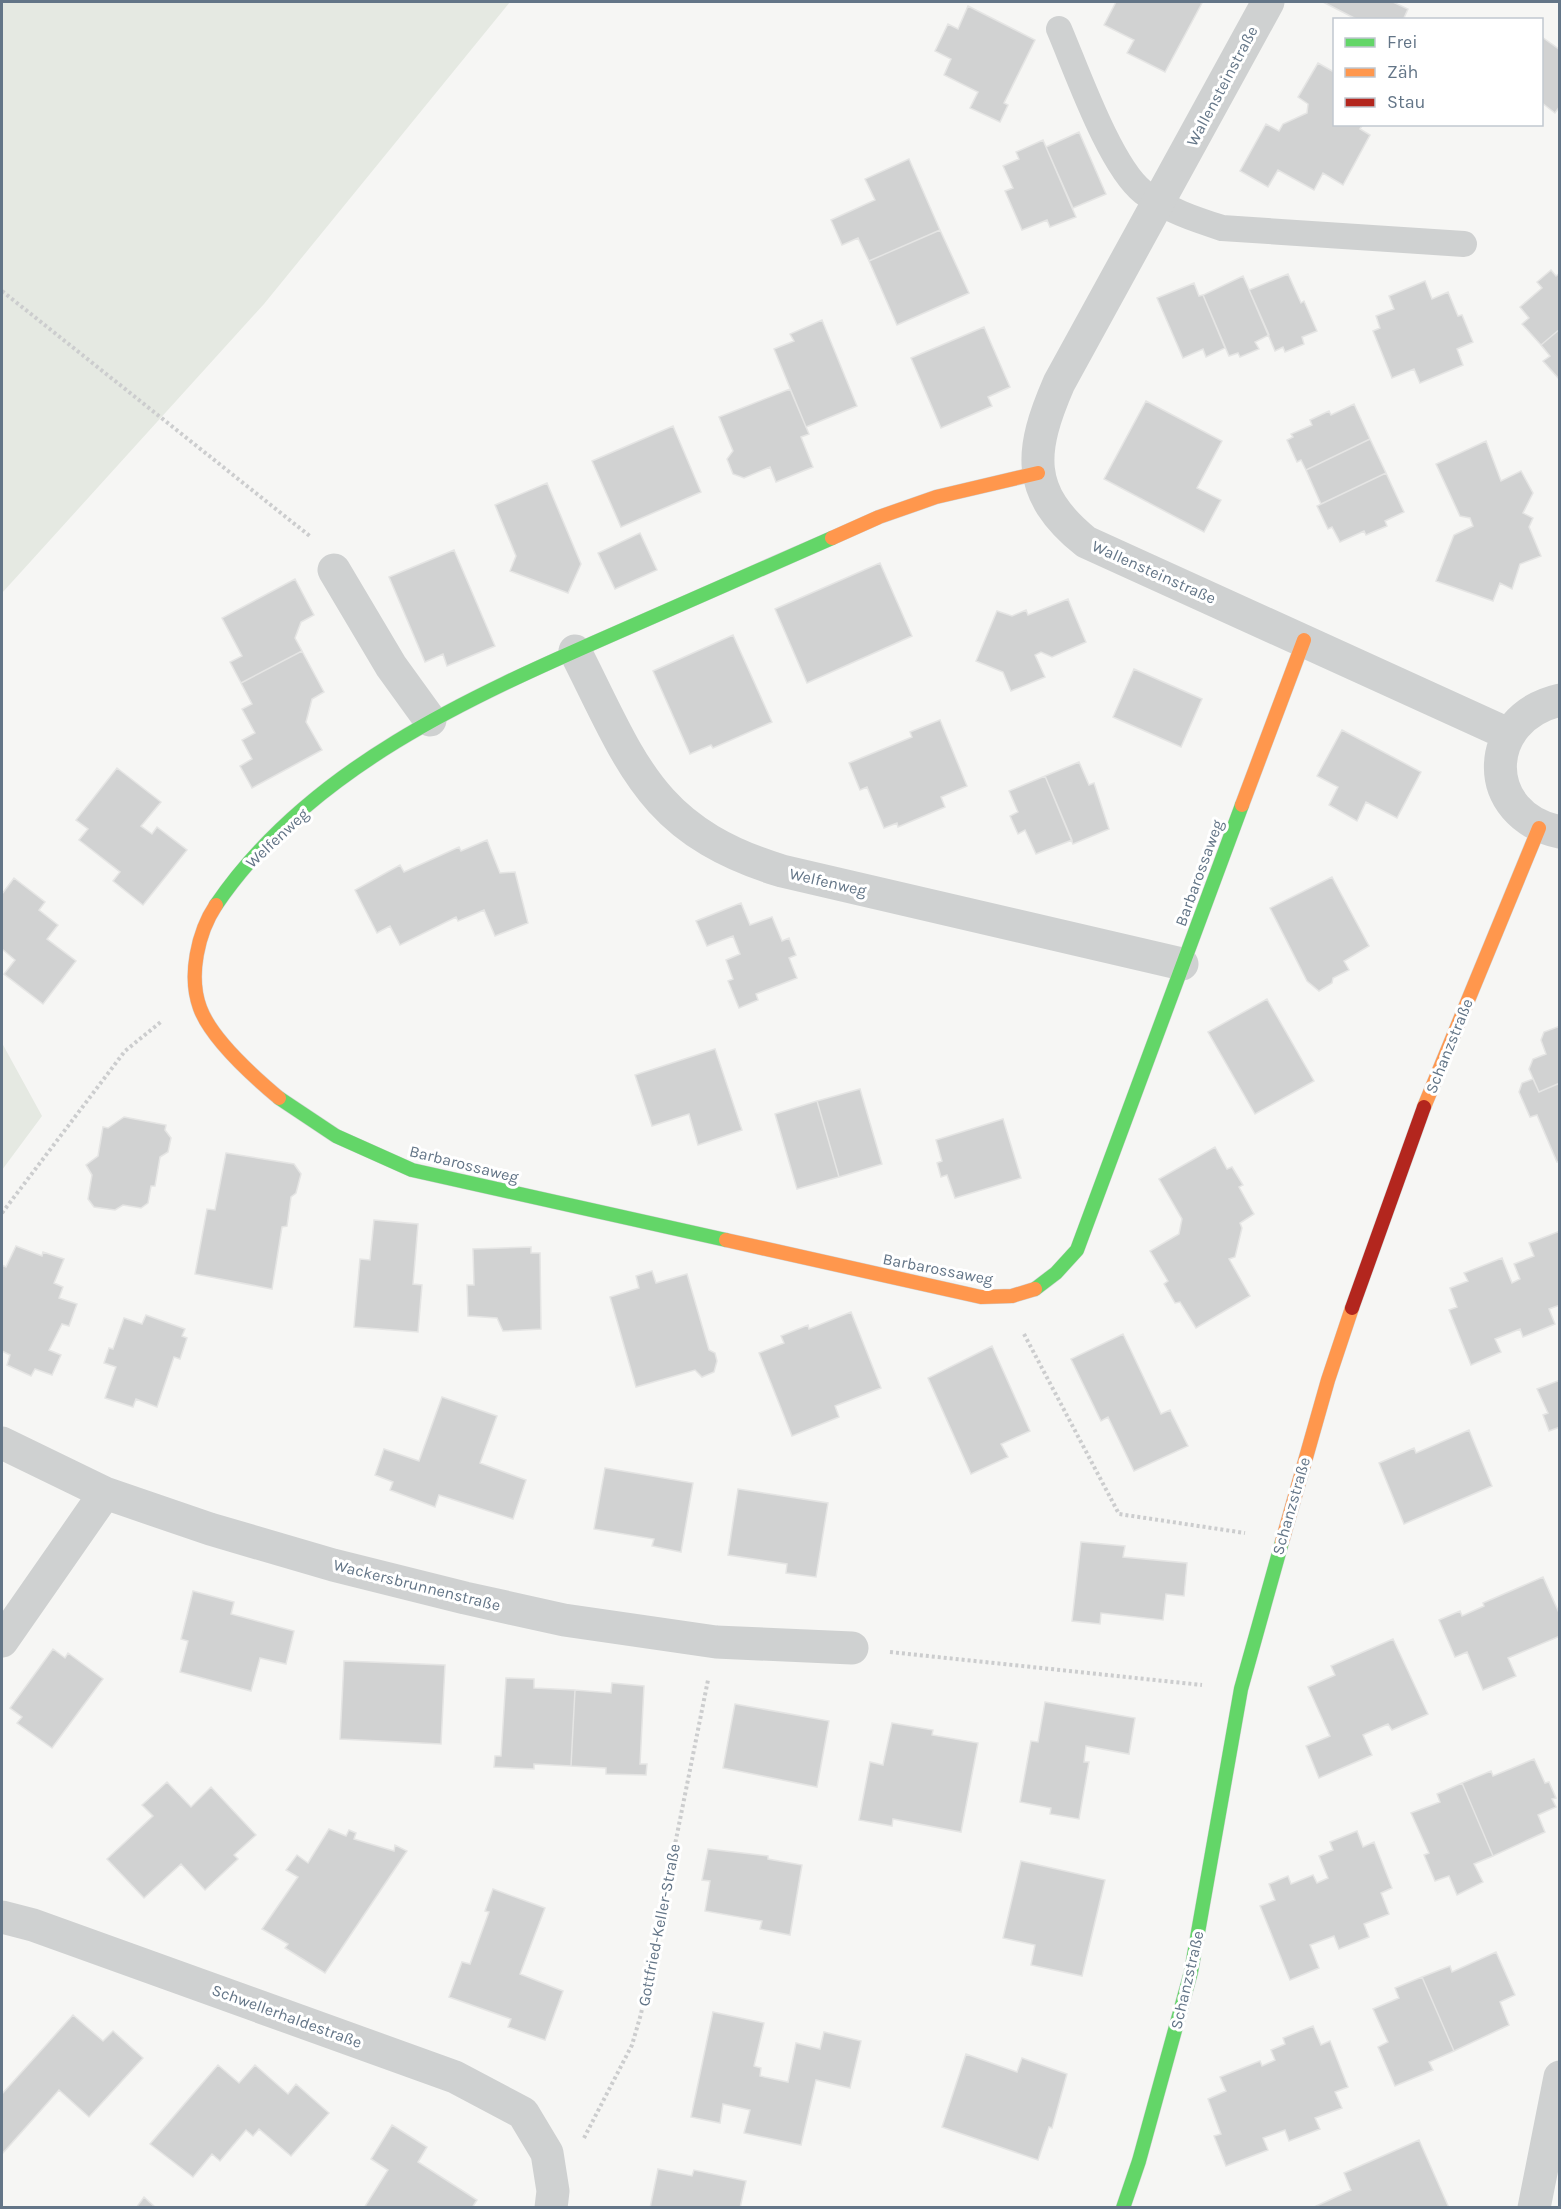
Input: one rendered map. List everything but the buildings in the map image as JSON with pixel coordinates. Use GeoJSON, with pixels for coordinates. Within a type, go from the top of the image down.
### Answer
{"type":"FeatureCollection","features":[{"type":"Feature","properties":{"kind":"street","name":"Wallensteinstraße"},"geometry":{"type":"LineString","coordinates":[[1268,2],[1160,203],[1059,382],[1042,420],[1037,448],[1038,473],[1047,500],[1063,523],[1086,542],[1508,734]]}},
{"type":"Feature","properties":{"kind":"street","name":"Welfenweg"},"geometry":{"type":"LineString","coordinates":[[198,1004],[196,953],[210,913],[234,879],[317,801],[369,760],[430,720],[504,682],[879,517],[936,497],[1038,473]]}},
{"type":"Feature","properties":{"kind":"street"},"geometry":{"type":"LineString","coordinates":[[334,570],[391,666],[430,720]]}},
{"type":"Feature","properties":{"kind":"street","name":"Barbarossaweg"},"geometry":{"type":"LineString","coordinates":[[198,1004],[217,1034],[251,1074],[285,1104],[312,1123],[367,1154],[412,1170],[981,1297],[1007,1299],[1033,1292],[1055,1277],[1077,1250],[1304,640]]}},
{"type":"Feature","properties":{"kind":"street","name":"Welfenweg"},"geometry":{"type":"LineString","coordinates":[[575,651],[627,757],[648,788],[674,817],[708,840],[748,861],[782,871],[1182,964]]}},
{"type":"Feature","properties":{"kind":"street","name":"Schanzstraße"},"geometry":{"type":"LineString","coordinates":[[1123,2208],[1139,2161],[1191,1972],[1241,1689],[1328,1380],[1385,1212],[1442,1062],[1549,830],[1517,812],[1503,787],[1500,760],[1508,734],[1523,716],[1543,704],[1560,700]]}},
{"type":"Feature","properties":{"kind":"street","name":"Wackersbrunnenstraße"},"geometry":{"type":"LineString","coordinates":[[2,1443],[105,1493],[221,1532],[333,1565],[454,1595],[564,1620],[716,1642],[852,1648]]}},
{"type":"Feature","properties":{"kind":"street"},"geometry":{"type":"LineString","coordinates":[[2,1641],[105,1493]]}},
{"type":"Feature","properties":{"kind":"street","name":"Schwellerhaldestraße"},"geometry":{"type":"LineString","coordinates":[[2,1917],[55,1933],[455,2077],[524,2113],[548,2153],[552,2199]]}},
{"type":"Feature","properties":{"kind":"street"},"geometry":{"type":"LineString","coordinates":[[1534,2208],[1560,2077]]}},
{"type":"Feature","properties":{"kind":"lane"},"geometry":{"type":"LineString","coordinates":[[1059,29],[1124,171],[1141,190],[1160,203],[1189,218],[1222,228],[1464,244]]}},
{"type":"Feature","properties":{"kind":"path"},"geometry":{"type":"LineString","coordinates":[[2,291],[316,541],[334,570]]}},
{"type":"Feature","properties":{"kind":"path"},"geometry":{"type":"LineString","coordinates":[[2,1213],[125,1051],[153,1026],[198,1004]]}},
{"type":"Feature","properties":{"kind":"path"},"geometry":{"type":"LineString","coordinates":[[1007,1299],[1042,1372],[1119,1514],[1282,1539]]}},
{"type":"Feature","properties":{"kind":"path","name":"Gottfried-Keller-Straße"},"geometry":{"type":"LineString","coordinates":[[552,2199],[632,2045],[716,1642]]}},
{"type":"Feature","properties":{"kind":"path"},"geometry":{"type":"LineString","coordinates":[[852,1648],[1241,1689]]}},
{"type":"Feature","properties":{"kind":"shaded area"},"geometry":{"type":"Polygon","coordinates":[[[2,2],[510,2],[264,304],[2,593],[2,2]]]}},
{"type":"Feature","properties":{"kind":"shaded area"},"geometry":{"type":"Polygon","coordinates":[[[2,1043],[42,1116],[2,1170],[2,1043]]]}},
{"type":"Feature","properties":{"kind":"traffic: fast"},"geometry":{"type":"LineString","coordinates":[[216,905],[254,857],[297,814],[345,776],[396,742],[505,683],[832,538]]}},
{"type":"Feature","properties":{"kind":"traffic: fast"},"geometry":{"type":"LineString","coordinates":[[1035,1289],[1056,1273],[1077,1250],[1242,805]]}},
{"type":"Feature","properties":{"kind":"traffic: fast"},"geometry":{"type":"LineString","coordinates":[[279,1098],[336,1136],[412,1170],[726,1240]]}},
{"type":"Feature","properties":{"kind":"traffic: fast"},"geometry":{"type":"LineString","coordinates":[[1123,2208],[1139,2161],[1191,1972],[1241,1689],[1282,1542]]}},
{"type":"Feature","properties":{"kind":"traffic: slow"},"geometry":{"type":"LineString","coordinates":[[832,538],[879,517],[936,497],[1038,473]]}},
{"type":"Feature","properties":{"kind":"traffic: slow"},"geometry":{"type":"LineString","coordinates":[[1242,805],[1304,640]]}},
{"type":"Feature","properties":{"kind":"traffic: slow"},"geometry":{"type":"LineString","coordinates":[[1424,1107],[1539,828]]}},
{"type":"Feature","properties":{"kind":"traffic: slow"},"geometry":{"type":"LineString","coordinates":[[216,905],[204,928],[197,955],[195,982],[200,1008],[213,1032],[223,1044],[279,1098]]}},
{"type":"Feature","properties":{"kind":"traffic: slow"},"geometry":{"type":"LineString","coordinates":[[726,1240],[981,1297],[1012,1296],[1035,1289]]}},
{"type":"Feature","properties":{"kind":"traffic: slow"},"geometry":{"type":"LineString","coordinates":[[1282,1542],[1328,1380],[1352,1308]]}},
{"type":"Feature","properties":{"kind":"traffic: jam"},"geometry":{"type":"LineString","coordinates":[[1352,1308],[1424,1107]]}}]}
